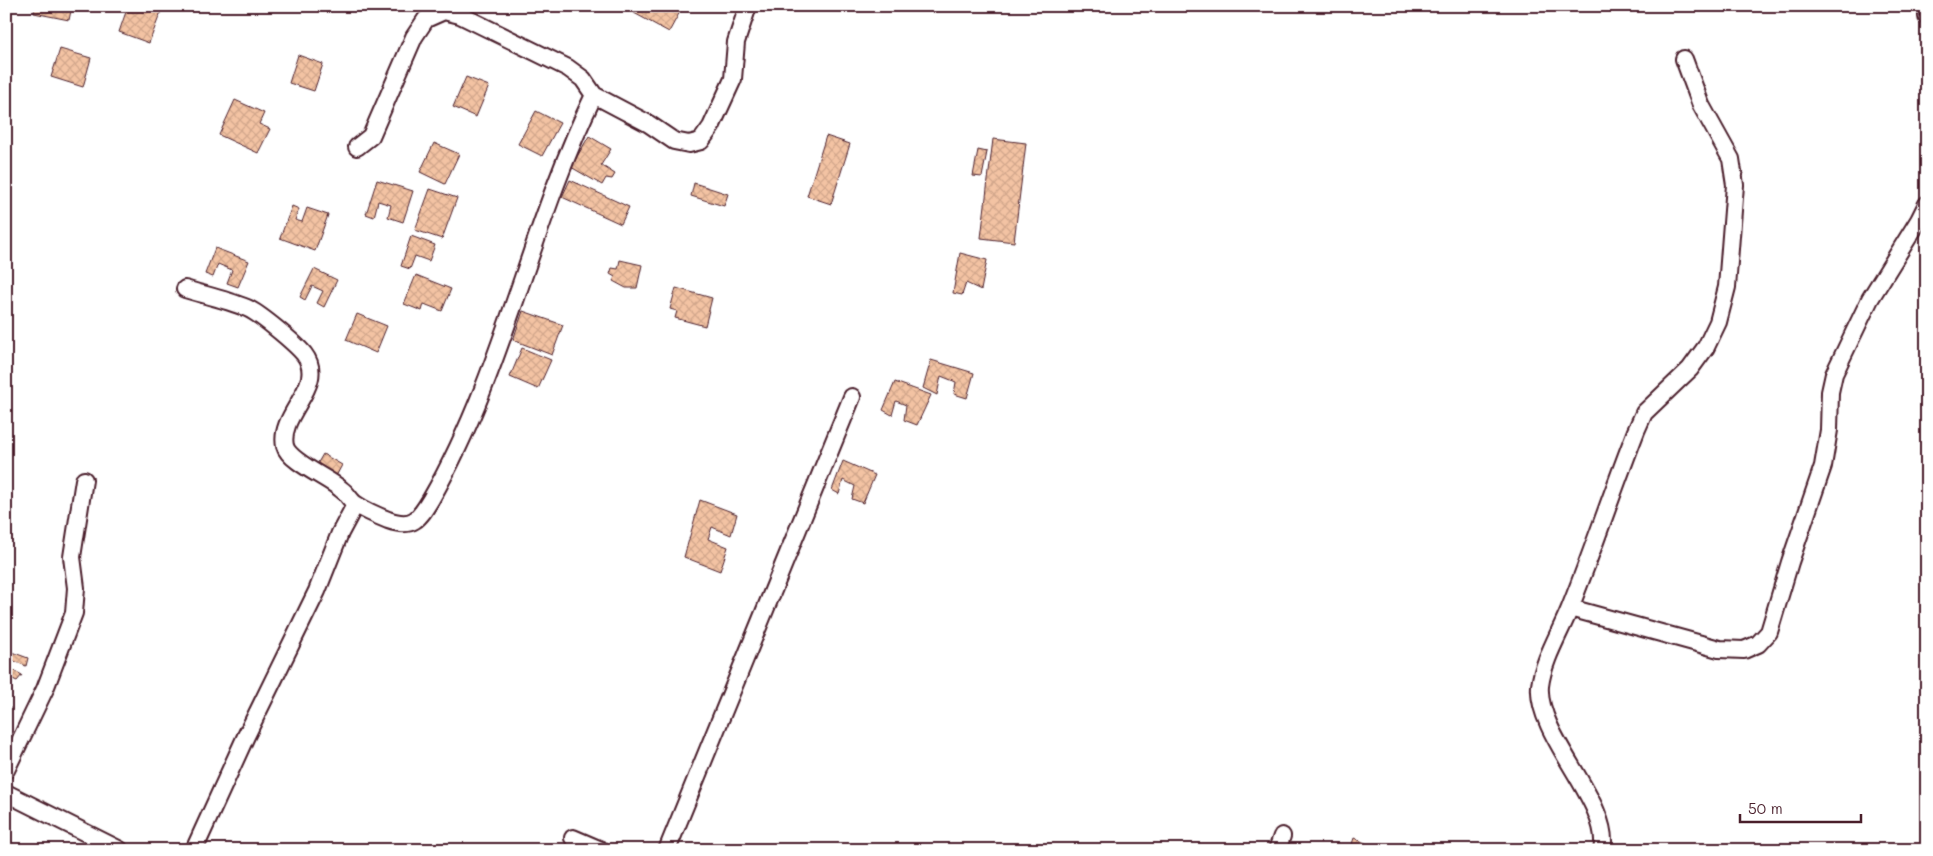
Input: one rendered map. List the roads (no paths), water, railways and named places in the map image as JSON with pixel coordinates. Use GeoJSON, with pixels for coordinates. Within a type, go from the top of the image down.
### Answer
{"type":"FeatureCollection","features":[{"type":"Feature","properties":{"kind":"street"},"geometry":{"type":"LineString","coordinates":[[357,147],[370,136],[414,37],[426,19],[444,11],[460,15],[568,68],[583,79],[594,95],[649,124],[674,141],[689,144],[701,141],[711,126],[733,79],[736,42],[748,6]]}},
{"type":"Feature","properties":{"kind":"street"},"geometry":{"type":"LineString","coordinates":[[1927,8],[1927,17]]}},
{"type":"Feature","properties":{"kind":"street"},"geometry":{"type":"LineString","coordinates":[[1602,850],[1604,844],[1591,802],[1544,713],[1540,686],[1624,462],[1644,414],[1690,369],[1706,347],[1718,322],[1727,287],[1735,201],[1735,185],[1731,159],[1701,105],[1684,59]]}},
{"type":"Feature","properties":{"kind":"street"},"geometry":{"type":"LineString","coordinates":[[185,289],[249,309],[304,354],[310,365],[312,376],[288,425],[284,444],[287,451],[298,462],[344,491],[356,505],[396,523],[410,524],[421,517],[480,401],[557,178],[594,95]]}},
{"type":"Feature","properties":{"kind":"street"},"geometry":{"type":"LineString","coordinates":[[1570,608],[1719,649],[1744,650],[1758,644],[1769,632],[1790,562],[1823,466],[1829,430],[1830,392],[1834,374],[1870,299],[1927,204]]}},
{"type":"Feature","properties":{"kind":"street"},"geometry":{"type":"LineString","coordinates":[[667,850],[852,397]]}},
{"type":"Feature","properties":{"kind":"street"},"geometry":{"type":"LineString","coordinates":[[6,770],[45,689],[74,613],[76,588],[72,557],[84,480]]}},
{"type":"Feature","properties":{"kind":"street"},"geometry":{"type":"LineString","coordinates":[[194,850],[246,736],[317,591],[333,549],[356,505]]}},
{"type":"Feature","properties":{"kind":"street"},"geometry":{"type":"LineString","coordinates":[[6,792],[120,850]]}},
{"type":"Feature","properties":{"kind":"street"},"geometry":{"type":"LineString","coordinates":[[573,838],[601,850]]}}]}
